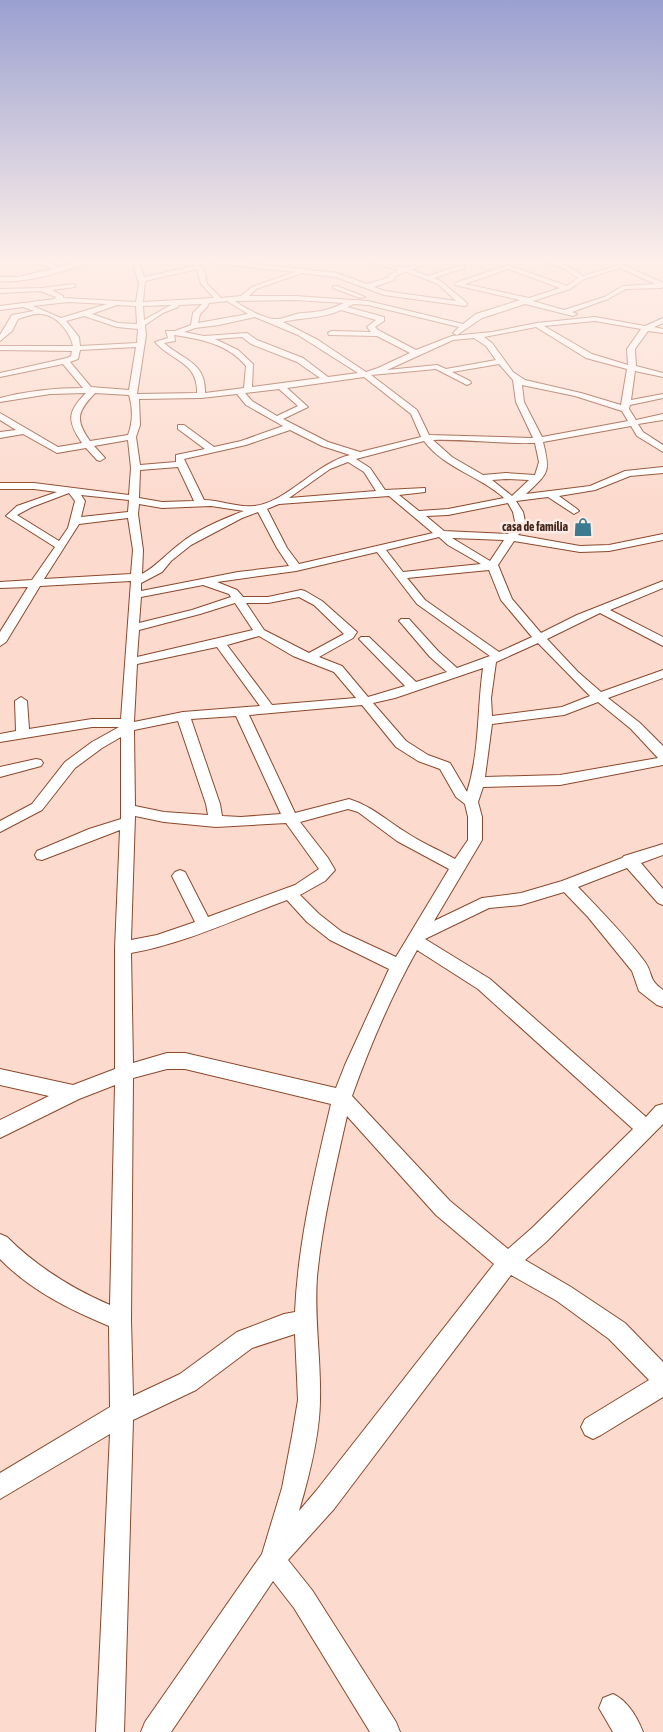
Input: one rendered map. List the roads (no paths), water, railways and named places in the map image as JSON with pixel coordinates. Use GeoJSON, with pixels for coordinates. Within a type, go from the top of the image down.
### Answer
{"type":"FeatureCollection","features":[{"type":"Feature","properties":{"kind":"street"},"geometry":{"type":"LineString","coordinates":[[0,375],[65,361],[75,357],[77,348],[75,341]]}},
{"type":"Feature","properties":{"kind":"street"},"geometry":{"type":"LineString","coordinates":[[0,348],[77,348],[110,341]]}},
{"type":"Feature","properties":{"kind":"street"},"geometry":{"type":"LineString","coordinates":[[110,1732],[122,1413],[120,1320],[123,948],[128,816],[128,725],[137,532],[134,504],[136,468],[132,437],[136,425],[134,395],[144,341]]}},
{"type":"Feature","properties":{"kind":"street"},"geometry":{"type":"LineString","coordinates":[[164,341],[159,342],[168,351],[192,366],[201,377],[203,382],[201,396]]}},
{"type":"Feature","properties":{"kind":"street"},"geometry":{"type":"LineString","coordinates":[[211,341],[247,362],[251,370],[244,391],[249,403],[325,444],[360,455]]}},
{"type":"Feature","properties":{"kind":"street"},"geometry":{"type":"LineString","coordinates":[[252,341],[300,360],[327,380]]}},
{"type":"Feature","properties":{"kind":"street"},"geometry":{"type":"LineString","coordinates":[[314,341],[369,374],[414,412],[419,417],[427,438],[445,457],[514,499],[521,526],[511,536],[493,566]]}},
{"type":"Feature","properties":{"kind":"street"},"geometry":{"type":"LineString","coordinates":[[392,341],[416,353]]}},
{"type":"Feature","properties":{"kind":"street"},"geometry":{"type":"LineString","coordinates":[[369,374],[445,341]]}},
{"type":"Feature","properties":{"kind":"street"},"geometry":{"type":"LineString","coordinates":[[491,341],[501,362],[517,379],[625,406],[663,396]]}},
{"type":"Feature","properties":{"kind":"street"},"geometry":{"type":"LineString","coordinates":[[562,341],[580,352],[600,360],[663,375]]}},
{"type":"Feature","properties":{"kind":"street"},"geometry":{"type":"LineString","coordinates":[[637,341],[631,349],[632,367],[625,406],[633,422],[646,439],[663,448]]}},
{"type":"Feature","properties":{"kind":"street"},"geometry":{"type":"LineString","coordinates":[[65,361],[91,389]]}},
{"type":"Feature","properties":{"kind":"street"},"geometry":{"type":"LineString","coordinates":[[446,371],[479,364],[501,362]]}},
{"type":"Feature","properties":{"kind":"street"},"geometry":{"type":"LineString","coordinates":[[0,400],[36,393],[91,389],[134,395],[201,396],[436,367],[467,383]]}},
{"type":"Feature","properties":{"kind":"street"},"geometry":{"type":"LineString","coordinates":[[514,499],[536,478],[543,468],[544,462],[539,440],[520,402],[517,379]]}},
{"type":"Feature","properties":{"kind":"street"},"geometry":{"type":"LineString","coordinates":[[277,419],[304,407],[282,387]]}},
{"type":"Feature","properties":{"kind":"street"},"geometry":{"type":"LineString","coordinates":[[91,389],[75,411],[78,430],[100,458]]}},
{"type":"Feature","properties":{"kind":"street"},"geometry":{"type":"LineString","coordinates":[[0,416],[22,431],[57,450],[132,437]]}},
{"type":"Feature","properties":{"kind":"street"},"geometry":{"type":"LineString","coordinates":[[275,503],[292,494],[327,467],[348,458],[427,438],[451,437],[507,441],[539,440],[663,418]]}},
{"type":"Feature","properties":{"kind":"street"},"geometry":{"type":"LineString","coordinates":[[200,503],[179,459],[181,455],[243,443],[292,426]]}},
{"type":"Feature","properties":{"kind":"street"},"geometry":{"type":"LineString","coordinates":[[181,427],[212,449]]}},
{"type":"Feature","properties":{"kind":"street"},"geometry":{"type":"LineString","coordinates":[[0,435],[22,431]]}},
{"type":"Feature","properties":{"kind":"street"},"geometry":{"type":"LineString","coordinates":[[348,458],[367,470],[386,492],[418,514],[440,534],[463,550],[493,566],[506,600],[540,637],[560,663],[598,696],[634,723],[650,738],[663,755]]}},
{"type":"Feature","properties":{"kind":"street"},"geometry":{"type":"LineString","coordinates":[[136,468],[181,464]]}},
{"type":"Feature","properties":{"kind":"street"},"geometry":{"type":"LineString","coordinates":[[418,514],[448,512],[514,499],[592,488],[628,473],[663,470]]}},
{"type":"Feature","properties":{"kind":"street"},"geometry":{"type":"LineString","coordinates":[[482,478],[511,476],[536,478]]}},
{"type":"Feature","properties":{"kind":"street"},"geometry":{"type":"LineString","coordinates":[[0,486],[34,486],[71,490],[134,504],[170,506],[200,503],[257,508]]}},
{"type":"Feature","properties":{"kind":"street"},"geometry":{"type":"LineString","coordinates":[[0,642],[76,521],[80,500],[71,490]]}},
{"type":"Feature","properties":{"kind":"street"},"geometry":{"type":"LineString","coordinates":[[60,546],[11,516],[12,513],[24,507],[71,490]]}},
{"type":"Feature","properties":{"kind":"street"},"geometry":{"type":"LineString","coordinates":[[136,585],[158,570],[167,559],[187,543],[257,508],[275,503],[422,490]]}},
{"type":"Feature","properties":{"kind":"street"},"geometry":{"type":"LineString","coordinates":[[550,494],[574,510]]}},
{"type":"Feature","properties":{"kind":"street"},"geometry":{"type":"LineString","coordinates":[[76,521],[134,504]]}},
{"type":"Feature","properties":{"kind":"street"},"geometry":{"type":"LineString","coordinates":[[257,508],[296,568]]}},
{"type":"Feature","properties":{"kind":"street"},"geometry":{"type":"LineString","coordinates":[[448,512],[471,535]]}},
{"type":"Feature","properties":{"kind":"street"},"geometry":{"type":"LineString","coordinates":[[1,585],[38,582],[136,585],[204,582],[296,568],[440,534],[511,536],[580,549],[608,548],[663,537]]}},
{"type":"Feature","properties":{"kind":"street"},"geometry":{"type":"LineString","coordinates":[[380,549],[412,593],[421,602],[459,627],[494,658]]}},
{"type":"Feature","properties":{"kind":"street"},"geometry":{"type":"LineString","coordinates":[[400,575],[493,566]]}},
{"type":"Feature","properties":{"kind":"street"},"geometry":{"type":"LineString","coordinates":[[204,582],[233,592],[260,632],[309,658],[330,665],[338,670],[402,744],[423,758],[444,766],[461,794],[471,802]]}},
{"type":"Feature","properties":{"kind":"street"},"geometry":{"type":"LineString","coordinates":[[0,738],[92,723],[128,725],[183,716],[366,701],[413,688],[456,673],[494,658],[600,609],[663,584]]}},
{"type":"Feature","properties":{"kind":"street"},"geometry":{"type":"LineString","coordinates":[[132,628],[238,599],[268,600],[301,593],[318,603],[350,632],[349,636],[309,658]]}},
{"type":"Feature","properties":{"kind":"street"},"geometry":{"type":"LineString","coordinates":[[600,609],[663,642]]}},
{"type":"Feature","properties":{"kind":"street"},"geometry":{"type":"LineString","coordinates":[[405,621],[434,654],[456,673]]}},
{"type":"Feature","properties":{"kind":"street"},"geometry":{"type":"LineString","coordinates":[[131,662],[220,643],[260,632]]}},
{"type":"Feature","properties":{"kind":"street"},"geometry":{"type":"LineString","coordinates":[[365,639],[413,688]]}},
{"type":"Feature","properties":{"kind":"street"},"geometry":{"type":"LineString","coordinates":[[220,643],[240,674],[250,683],[269,710]]}},
{"type":"Feature","properties":{"kind":"street"},"geometry":{"type":"LineString","coordinates":[[272,1560],[294,1488],[304,1436],[308,1400],[306,1277],[342,1098],[399,966],[428,915],[475,840],[475,817],[471,802],[477,782],[486,721],[485,698],[494,658]]}},
{"type":"Feature","properties":{"kind":"street"},"geometry":{"type":"LineString","coordinates":[[486,721],[564,711],[598,696],[663,674]]}},
{"type":"Feature","properties":{"kind":"street"},"geometry":{"type":"LineString","coordinates":[[21,701],[23,735]]}},
{"type":"Feature","properties":{"kind":"street"},"geometry":{"type":"LineString","coordinates":[[123,948],[150,944],[205,926],[289,893],[316,880],[327,870],[323,862],[298,834],[241,712]]}},
{"type":"Feature","properties":{"kind":"street"},"geometry":{"type":"LineString","coordinates":[[183,716],[213,804],[216,822]]}},
{"type":"Feature","properties":{"kind":"street"},"geometry":{"type":"LineString","coordinates":[[0,827],[36,807],[70,765],[128,725]]}},
{"type":"Feature","properties":{"kind":"street"},"geometry":{"type":"LineString","coordinates":[[477,782],[560,780],[663,761]]}},
{"type":"Feature","properties":{"kind":"street"},"geometry":{"type":"LineString","coordinates":[[0,772],[36,762]]}},
{"type":"Feature","properties":{"kind":"street"},"geometry":{"type":"LineString","coordinates":[[42,855],[128,816],[216,822],[262,822],[311,815],[342,805],[355,806],[402,837],[458,867]]}},
{"type":"Feature","properties":{"kind":"street"},"geometry":{"type":"LineString","coordinates":[[417,937],[488,902],[521,899],[567,885],[629,860],[663,849]]}},
{"type":"Feature","properties":{"kind":"street"},"geometry":{"type":"LineString","coordinates":[[629,860],[663,899]]}},
{"type":"Feature","properties":{"kind":"street"},"geometry":{"type":"LineString","coordinates":[[180,876],[205,926]]}},
{"type":"Feature","properties":{"kind":"street"},"geometry":{"type":"LineString","coordinates":[[567,885],[640,968],[645,986],[663,1000]]}},
{"type":"Feature","properties":{"kind":"street"},"geometry":{"type":"LineString","coordinates":[[289,893],[313,918],[336,936],[399,966]]}},
{"type":"Feature","properties":{"kind":"street"},"geometry":{"type":"LineString","coordinates":[[417,937],[484,984],[645,1128]]}},
{"type":"Feature","properties":{"kind":"street"},"geometry":{"type":"LineString","coordinates":[[0,1129],[73,1093],[123,1073],[154,1064],[185,1061],[342,1098],[443,1208],[508,1262],[564,1294],[617,1331],[663,1378]]}},
{"type":"Feature","properties":{"kind":"street"},"geometry":{"type":"LineString","coordinates":[[0,1077],[73,1093]]}},
{"type":"Feature","properties":{"kind":"street"},"geometry":{"type":"LineString","coordinates":[[155,1732],[272,1560],[331,1493],[508,1262],[539,1235],[663,1112]]}},
{"type":"Feature","properties":{"kind":"street"},"geometry":{"type":"LineString","coordinates":[[0,1244],[21,1264],[57,1289],[88,1308],[120,1320]]}},
{"type":"Feature","properties":{"kind":"street"},"geometry":{"type":"LineString","coordinates":[[0,1487],[122,1413],[188,1382],[245,1340],[284,1325],[306,1321]]}},
{"type":"Feature","properties":{"kind":"street"},"geometry":{"type":"LineString","coordinates":[[593,1427],[663,1384]]}},
{"type":"Feature","properties":{"kind":"street"},"geometry":{"type":"LineString","coordinates":[[272,1560],[303,1599],[386,1732]]}},
{"type":"Feature","properties":{"kind":"street"},"geometry":{"type":"LineString","coordinates":[[613,1708],[629,1732]]}},
{"type":"Feature","properties":{"kind":"place","name":"casa de família"},"geometry":{"type":"Point","coordinates":[583,527]}}]}
